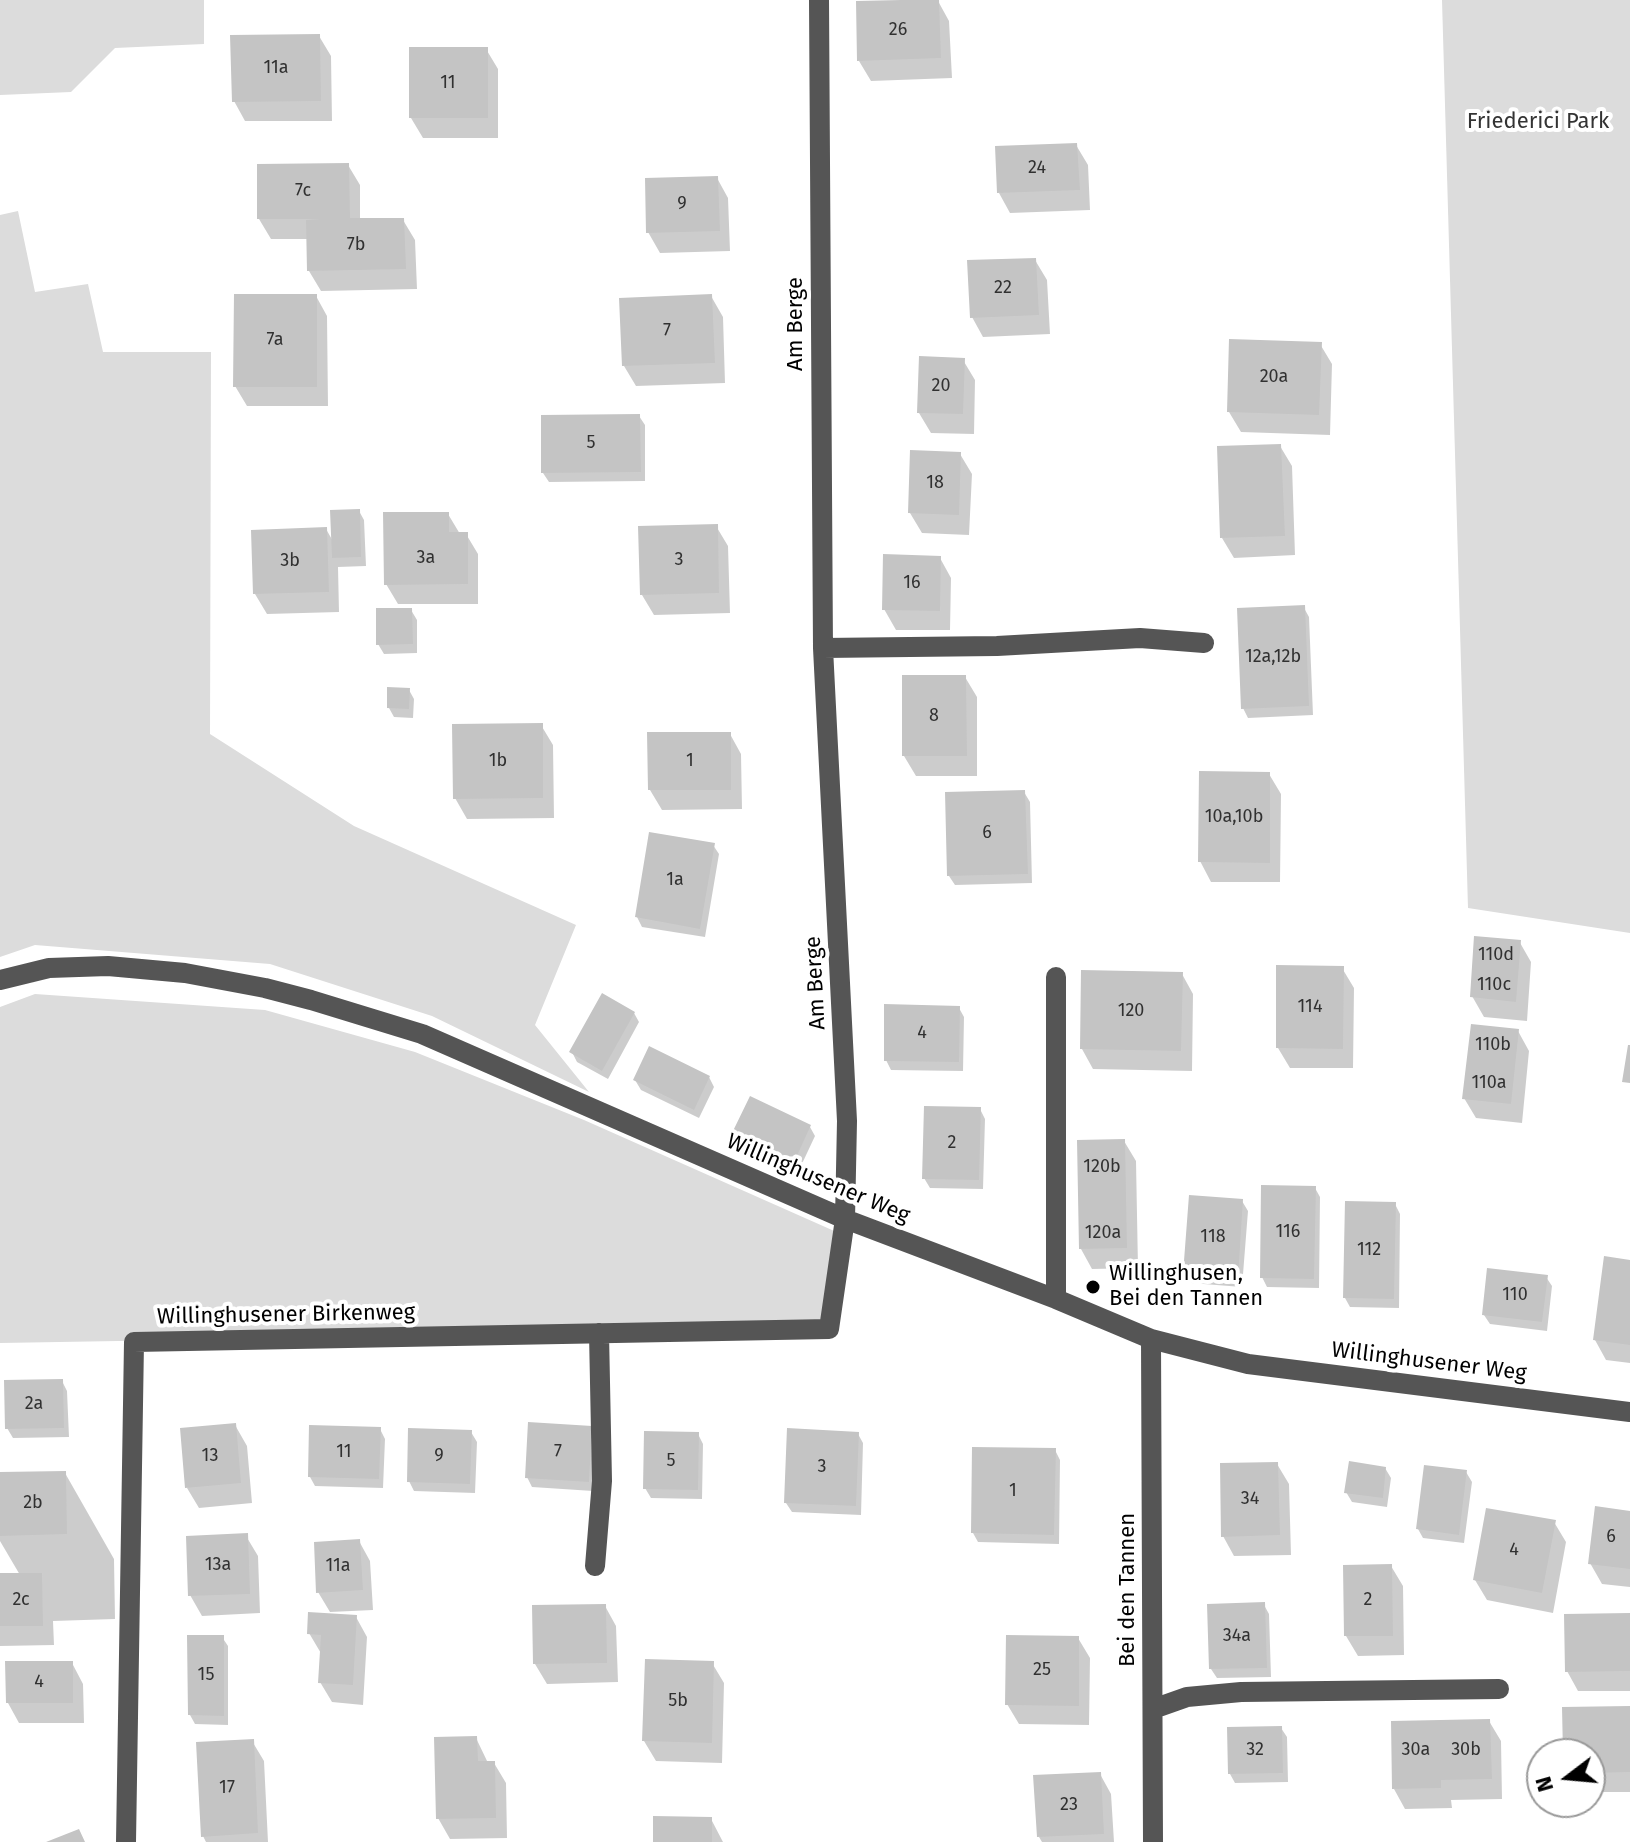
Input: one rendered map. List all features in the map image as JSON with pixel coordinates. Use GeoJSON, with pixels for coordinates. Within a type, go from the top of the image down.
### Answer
{"type":"FeatureCollection","features":[{"type":"Feature","properties":{"kind":"street","name":"Am Berge"},"geometry":{"type":"LineString","coordinates":[[819,0],[823,648],[847,1121],[845,1219]]}},
{"type":"Feature","properties":{"kind":"street"},"geometry":{"type":"LineString","coordinates":[[823,648],[997,646],[1140,638],[1204,643]]}},
{"type":"Feature","properties":{"kind":"street","name":"Willinghusener Weg"},"geometry":{"type":"LineString","coordinates":[[0,980],[49,968],[108,966],[198,976],[311,1000],[422,1034],[845,1219],[1056,1299],[1151,1339],[1248,1364],[1630,1412]]}},
{"type":"Feature","properties":{"kind":"street"},"geometry":{"type":"LineString","coordinates":[[1056,977],[1056,1299]]}},
{"type":"Feature","properties":{"kind":"street","name":"Willinghusener Birkenweg"},"geometry":{"type":"LineString","coordinates":[[126,1842],[134,1342],[829,1329],[845,1219]]}},
{"type":"Feature","properties":{"kind":"street"},"geometry":{"type":"LineString","coordinates":[[595,1566],[602,1481],[599,1333]]}},
{"type":"Feature","properties":{"kind":"street","name":"Bei den Tannen"},"geometry":{"type":"LineString","coordinates":[[1151,1339],[1153,1842]]}},
{"type":"Feature","properties":{"kind":"street"},"geometry":{"type":"LineString","coordinates":[[1153,1709],[1187,1697],[1241,1692],[1499,1689]]}},
{"type":"Feature","properties":{"kind":"green space"},"geometry":{"type":"Polygon","coordinates":[[[0,0],[204,0],[204,44],[115,48],[71,92],[0,95],[0,0]]]}},
{"type":"Feature","properties":{"kind":"green space","name":"Friederici Park"},"geometry":{"type":"Polygon","coordinates":[[[1442,0],[1630,0],[1630,933],[1468,908],[1442,0]]]}},
{"type":"Feature","properties":{"kind":"green space"},"geometry":{"type":"Polygon","coordinates":[[[18,211],[35,292],[88,284],[103,352],[211,352],[210,734],[354,826],[576,925],[535,1025],[589,1092],[432,1016],[270,964],[35,945],[0,957],[0,215],[18,211]]]}},
{"type":"Feature","properties":{"kind":"green space"},"geometry":{"type":"Polygon","coordinates":[[[35,994],[265,1010],[415,1052],[584,1120],[841,1234],[829,1329],[0,1343],[0,1007],[35,994]]]}},
{"type":"Feature","properties":{"kind":"building"},"geometry":{"type":"Polygon","coordinates":[[[939,0],[941,58],[857,61],[856,1],[939,0]]]}},
{"type":"Feature","properties":{"kind":"building"},"geometry":{"type":"Polygon","coordinates":[[[320,34],[321,101],[232,102],[230,35],[320,34]]]}},
{"type":"Feature","properties":{"kind":"building"},"geometry":{"type":"Polygon","coordinates":[[[409,47],[488,47],[488,118],[409,118],[409,47]]]}},
{"type":"Feature","properties":{"kind":"building"},"geometry":{"type":"Polygon","coordinates":[[[1077,143],[1080,190],[997,193],[995,146],[1077,143]]]}},
{"type":"Feature","properties":{"kind":"building"},"geometry":{"type":"Polygon","coordinates":[[[349,163],[350,218],[404,218],[406,269],[307,271],[306,220],[321,219],[257,219],[257,164],[349,163]]]}},
{"type":"Feature","properties":{"kind":"building"},"geometry":{"type":"Polygon","coordinates":[[[718,176],[720,231],[646,233],[645,178],[718,176]]]}},
{"type":"Feature","properties":{"kind":"building"},"geometry":{"type":"Polygon","coordinates":[[[1036,258],[1039,315],[970,318],[967,260],[1036,258]]]}},
{"type":"Feature","properties":{"kind":"building"},"geometry":{"type":"Polygon","coordinates":[[[234,294],[317,294],[317,387],[233,387],[234,294]]]}},
{"type":"Feature","properties":{"kind":"building"},"geometry":{"type":"Polygon","coordinates":[[[712,294],[715,363],[622,366],[619,298],[712,294]]]}},
{"type":"Feature","properties":{"kind":"building"},"geometry":{"type":"Polygon","coordinates":[[[1229,339],[1322,342],[1319,415],[1227,412],[1229,339]]]}},
{"type":"Feature","properties":{"kind":"building"},"geometry":{"type":"Polygon","coordinates":[[[919,356],[965,358],[963,414],[917,413],[919,356]]]}},
{"type":"Feature","properties":{"kind":"building"},"geometry":{"type":"Polygon","coordinates":[[[640,414],[641,472],[541,473],[541,415],[640,414]]]}},
{"type":"Feature","properties":{"kind":"building"},"geometry":{"type":"Polygon","coordinates":[[[1281,444],[1285,536],[1220,538],[1217,446],[1281,444]]]}},
{"type":"Feature","properties":{"kind":"building"},"geometry":{"type":"Polygon","coordinates":[[[910,450],[961,452],[959,515],[908,513],[910,450]]]}},
{"type":"Feature","properties":{"kind":"building"},"geometry":{"type":"Polygon","coordinates":[[[360,509],[361,557],[332,558],[330,510],[360,509]]]}},
{"type":"Feature","properties":{"kind":"building"},"geometry":{"type":"Polygon","coordinates":[[[383,512],[449,512],[449,532],[468,532],[468,584],[384,585],[383,512]]]}},
{"type":"Feature","properties":{"kind":"building"},"geometry":{"type":"Polygon","coordinates":[[[718,524],[719,593],[640,595],[638,526],[718,524]]]}},
{"type":"Feature","properties":{"kind":"building"},"geometry":{"type":"Polygon","coordinates":[[[327,527],[329,592],[253,594],[251,530],[327,527]]]}},
{"type":"Feature","properties":{"kind":"building"},"geometry":{"type":"Polygon","coordinates":[[[883,554],[941,556],[940,611],[882,610],[883,554]]]}},
{"type":"Feature","properties":{"kind":"building"},"geometry":{"type":"Polygon","coordinates":[[[1305,605],[1309,706],[1241,709],[1237,608],[1305,605]]]}},
{"type":"Feature","properties":{"kind":"building"},"geometry":{"type":"Polygon","coordinates":[[[376,608],[412,608],[413,644],[376,645],[376,608]]]}},
{"type":"Feature","properties":{"kind":"building"},"geometry":{"type":"Polygon","coordinates":[[[902,675],[966,675],[967,756],[902,756],[902,675]]]}},
{"type":"Feature","properties":{"kind":"building"},"geometry":{"type":"Polygon","coordinates":[[[387,687],[410,688],[409,709],[387,708],[387,687]]]}},
{"type":"Feature","properties":{"kind":"building"},"geometry":{"type":"Polygon","coordinates":[[[543,723],[543,798],[453,799],[452,724],[543,723]]]}},
{"type":"Feature","properties":{"kind":"building"},"geometry":{"type":"Polygon","coordinates":[[[647,732],[731,732],[731,790],[648,790],[647,732]]]}},
{"type":"Feature","properties":{"kind":"building"},"geometry":{"type":"Polygon","coordinates":[[[1199,771],[1270,772],[1270,863],[1198,862],[1199,771]]]}},
{"type":"Feature","properties":{"kind":"building"},"geometry":{"type":"Polygon","coordinates":[[[1025,790],[1028,874],[947,876],[945,792],[1025,790]]]}},
{"type":"Feature","properties":{"kind":"building"},"geometry":{"type":"Polygon","coordinates":[[[649,832],[715,843],[700,929],[635,917],[649,832]]]}},
{"type":"Feature","properties":{"kind":"building"},"geometry":{"type":"Polygon","coordinates":[[[1474,936],[1521,940],[1516,1002],[1470,997],[1474,936]]]}},
{"type":"Feature","properties":{"kind":"building"},"geometry":{"type":"Polygon","coordinates":[[[1276,965],[1344,966],[1343,1049],[1276,1048],[1276,965]]]}},
{"type":"Feature","properties":{"kind":"building"},"geometry":{"type":"Polygon","coordinates":[[[1081,970],[1183,972],[1181,1051],[1080,1049],[1081,970]]]}},
{"type":"Feature","properties":{"kind":"building"},"geometry":{"type":"Polygon","coordinates":[[[602,993],[635,1012],[602,1071],[569,1052],[602,993]]]}},
{"type":"Feature","properties":{"kind":"building"},"geometry":{"type":"Polygon","coordinates":[[[884,1004],[960,1006],[959,1062],[884,1061],[884,1004]]]}},
{"type":"Feature","properties":{"kind":"building"},"geometry":{"type":"Polygon","coordinates":[[[1471,1024],[1519,1029],[1511,1104],[1462,1099],[1471,1024]]]}},
{"type":"Feature","properties":{"kind":"building"},"geometry":{"type":"Polygon","coordinates":[[[1630,1045],[1630,1083],[1622,1082],[1630,1045]]]}},
{"type":"Feature","properties":{"kind":"building"},"geometry":{"type":"Polygon","coordinates":[[[649,1046],[710,1076],[694,1110],[633,1080],[649,1046]]]}},
{"type":"Feature","properties":{"kind":"building"},"geometry":{"type":"Polygon","coordinates":[[[750,1096],[811,1125],[795,1160],[733,1131],[750,1096]]]}},
{"type":"Feature","properties":{"kind":"building"},"geometry":{"type":"Polygon","coordinates":[[[924,1106],[981,1107],[979,1180],[922,1179],[924,1106]]]}},
{"type":"Feature","properties":{"kind":"building"},"geometry":{"type":"Polygon","coordinates":[[[1125,1139],[1127,1248],[1079,1249],[1077,1140],[1125,1139]]]}},
{"type":"Feature","properties":{"kind":"building"},"geometry":{"type":"Polygon","coordinates":[[[1261,1185],[1316,1186],[1314,1279],[1260,1278],[1261,1185]]]}},
{"type":"Feature","properties":{"kind":"building"},"geometry":{"type":"Polygon","coordinates":[[[1189,1195],[1243,1199],[1238,1278],[1183,1274],[1189,1195]]]}},
{"type":"Feature","properties":{"kind":"building"},"geometry":{"type":"Polygon","coordinates":[[[1345,1201],[1396,1202],[1394,1299],[1343,1298],[1345,1201]]]}},
{"type":"Feature","properties":{"kind":"building"},"geometry":{"type":"Polygon","coordinates":[[[1604,1256],[1630,1260],[1630,1345],[1593,1340],[1604,1256]]]}},
{"type":"Feature","properties":{"kind":"building"},"geometry":{"type":"Polygon","coordinates":[[[1487,1268],[1548,1275],[1542,1322],[1482,1315],[1487,1268]]]}},
{"type":"Feature","properties":{"kind":"building"},"geometry":{"type":"Polygon","coordinates":[[[63,1379],[64,1428],[5,1429],[4,1380],[63,1379]]]}},
{"type":"Feature","properties":{"kind":"building"},"geometry":{"type":"Polygon","coordinates":[[[528,1422],[592,1426],[589,1482],[525,1478],[528,1422]]]}},
{"type":"Feature","properties":{"kind":"building"},"geometry":{"type":"Polygon","coordinates":[[[236,1423],[241,1483],[185,1488],[180,1428],[236,1423]]]}},
{"type":"Feature","properties":{"kind":"building"},"geometry":{"type":"Polygon","coordinates":[[[309,1425],[381,1427],[379,1479],[308,1477],[309,1425]]]}},
{"type":"Feature","properties":{"kind":"building"},"geometry":{"type":"Polygon","coordinates":[[[408,1428],[472,1430],[470,1484],[407,1482],[408,1428]]]}},
{"type":"Feature","properties":{"kind":"building"},"geometry":{"type":"Polygon","coordinates":[[[787,1428],[859,1432],[856,1506],[784,1503],[787,1428]]]}},
{"type":"Feature","properties":{"kind":"building"},"geometry":{"type":"Polygon","coordinates":[[[644,1431],[699,1432],[698,1490],[643,1489],[644,1431]]]}},
{"type":"Feature","properties":{"kind":"building"},"geometry":{"type":"Polygon","coordinates":[[[972,1447],[1056,1448],[1054,1535],[971,1533],[972,1447]]]}},
{"type":"Feature","properties":{"kind":"building"},"geometry":{"type":"Polygon","coordinates":[[[1349,1461],[1386,1467],[1383,1498],[1344,1493],[1349,1461]]]}},
{"type":"Feature","properties":{"kind":"building"},"geometry":{"type":"Polygon","coordinates":[[[1278,1462],[1280,1535],[1221,1537],[1220,1463],[1278,1462]]]}},
{"type":"Feature","properties":{"kind":"building"},"geometry":{"type":"Polygon","coordinates":[[[1424,1465],[1467,1470],[1459,1535],[1416,1529],[1424,1465]]]}},
{"type":"Feature","properties":{"kind":"building"},"geometry":{"type":"Polygon","coordinates":[[[66,1471],[67,1534],[0,1536],[0,1472],[66,1471]]]}},
{"type":"Feature","properties":{"kind":"building"},"geometry":{"type":"Polygon","coordinates":[[[1595,1506],[1630,1511],[1630,1569],[1588,1564],[1595,1506]]]}},
{"type":"Feature","properties":{"kind":"building"},"geometry":{"type":"Polygon","coordinates":[[[1486,1508],[1556,1520],[1542,1593],[1473,1580],[1486,1508]]]}},
{"type":"Feature","properties":{"kind":"building"},"geometry":{"type":"Polygon","coordinates":[[[248,1533],[250,1594],[188,1596],[186,1536],[248,1533]]]}},
{"type":"Feature","properties":{"kind":"building"},"geometry":{"type":"Polygon","coordinates":[[[360,1539],[363,1590],[316,1593],[314,1542],[360,1539]]]}},
{"type":"Feature","properties":{"kind":"building"},"geometry":{"type":"Polygon","coordinates":[[[1392,1564],[1393,1636],[1344,1636],[1343,1565],[1392,1564]]]}},
{"type":"Feature","properties":{"kind":"building"},"geometry":{"type":"Polygon","coordinates":[[[0,1573],[42,1573],[43,1626],[0,1626],[0,1573]]]}},
{"type":"Feature","properties":{"kind":"building"},"geometry":{"type":"Polygon","coordinates":[[[1265,1602],[1267,1668],[1209,1669],[1207,1604],[1265,1602]]]}},
{"type":"Feature","properties":{"kind":"building"},"geometry":{"type":"Polygon","coordinates":[[[606,1604],[607,1663],[533,1664],[532,1605],[606,1604]]]}},
{"type":"Feature","properties":{"kind":"building"},"geometry":{"type":"Polygon","coordinates":[[[308,1612],[357,1615],[353,1685],[318,1683],[321,1635],[307,1634],[308,1612]]]}},
{"type":"Feature","properties":{"kind":"building"},"geometry":{"type":"Polygon","coordinates":[[[1630,1613],[1630,1671],[1565,1672],[1564,1614],[1630,1613]]]}},
{"type":"Feature","properties":{"kind":"building"},"geometry":{"type":"Polygon","coordinates":[[[187,1635],[224,1635],[224,1716],[188,1715],[187,1635]]]}},
{"type":"Feature","properties":{"kind":"building"},"geometry":{"type":"Polygon","coordinates":[[[1006,1635],[1079,1636],[1079,1706],[1005,1705],[1006,1635]]]}},
{"type":"Feature","properties":{"kind":"building"},"geometry":{"type":"Polygon","coordinates":[[[645,1659],[714,1661],[712,1743],[642,1741],[645,1659]]]}},
{"type":"Feature","properties":{"kind":"building"},"geometry":{"type":"Polygon","coordinates":[[[5,1661],[73,1661],[73,1703],[6,1703],[5,1661]]]}},
{"type":"Feature","properties":{"kind":"building"},"geometry":{"type":"Polygon","coordinates":[[[1630,1706],[1630,1772],[1606,1773],[1606,1738],[1563,1738],[1562,1707],[1630,1706]]]}},
{"type":"Feature","properties":{"kind":"building"},"geometry":{"type":"Polygon","coordinates":[[[1490,1719],[1492,1779],[1441,1780],[1441,1788],[1392,1789],[1391,1721],[1490,1719]]]}},
{"type":"Feature","properties":{"kind":"building"},"geometry":{"type":"Polygon","coordinates":[[[1282,1726],[1283,1773],[1228,1774],[1227,1727],[1282,1726]]]}},
{"type":"Feature","properties":{"kind":"building"},"geometry":{"type":"Polygon","coordinates":[[[477,1736],[478,1761],[495,1761],[496,1818],[436,1819],[434,1737],[477,1736]]]}},
{"type":"Feature","properties":{"kind":"building"},"geometry":{"type":"Polygon","coordinates":[[[254,1739],[258,1833],[201,1837],[196,1742],[254,1739]]]}},
{"type":"Feature","properties":{"kind":"building"},"geometry":{"type":"Polygon","coordinates":[[[1101,1772],[1104,1834],[1037,1837],[1033,1775],[1101,1772]]]}},
{"type":"Feature","properties":{"kind":"building"},"geometry":{"type":"Polygon","coordinates":[[[653,1816],[712,1817],[712,1842],[653,1842],[653,1816]]]}},
{"type":"Feature","properties":{"kind":"building"},"geometry":{"type":"Polygon","coordinates":[[[79,1829],[85,1842],[46,1842],[79,1829]]]}},
{"type":"Feature","properties":{"kind":"place","name":"Willinghusen, Bei den Tannen"},"geometry":{"type":"Point","coordinates":[1093,1287]}}]}
